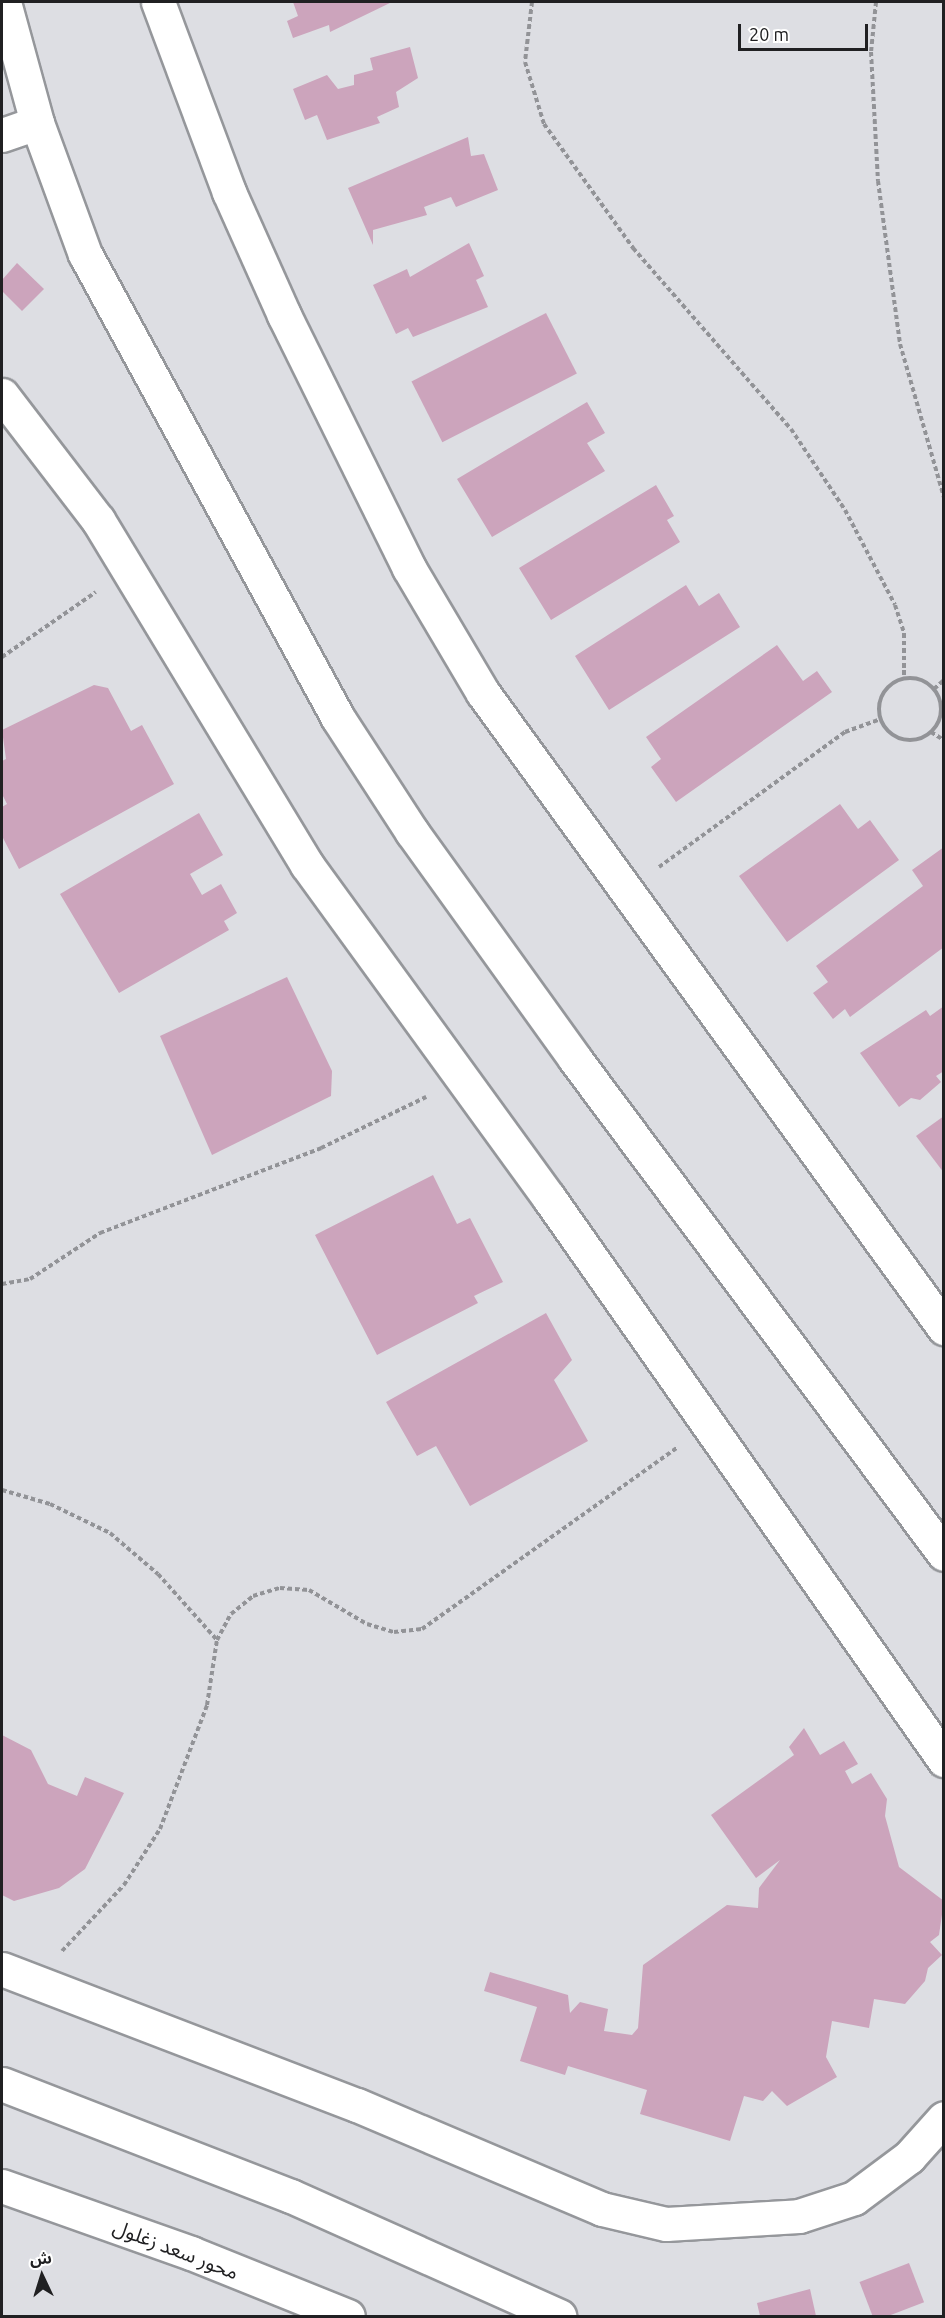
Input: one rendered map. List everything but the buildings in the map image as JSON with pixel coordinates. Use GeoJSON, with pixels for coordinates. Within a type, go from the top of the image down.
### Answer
{"type":"FeatureCollection","features":[{"type":"Feature","properties":{"kind":"street"},"geometry":{"type":"LineString","coordinates":[[170,8],[228,192],[409,568],[483,693],[944,1328]]}},
{"type":"Feature","properties":{"kind":"street"},"geometry":{"type":"LineString","coordinates":[[4,14],[37,123],[85,254],[338,718],[412,832],[582,1068],[944,1554]]}},
{"type":"Feature","properties":{"kind":"street"},"geometry":{"type":"LineString","coordinates":[[2,135],[37,123]]}},
{"type":"Feature","properties":{"kind":"street"},"geometry":{"type":"LineString","coordinates":[[2,395],[65,472],[129,570],[205,705],[307,865],[709,1425],[944,1760]]}},
{"type":"Feature","properties":{"kind":"street"},"geometry":{"type":"LineString","coordinates":[[16,1974],[357,2105],[602,2209],[666,2224],[799,2216],[854,2198],[909,2157],[943,2121]]}},
{"type":"Feature","properties":{"kind":"street"},"geometry":{"type":"LineString","coordinates":[[2,2084],[291,2196],[559,2316]]}},
{"type":"Feature","properties":{"kind":"street","name":"محور سعد زغلول"},"geometry":{"type":"LineString","coordinates":[[2,2186],[191,2253],[348,2316]]}},
{"type":"Feature","properties":{"kind":"path"},"geometry":{"type":"LineString","coordinates":[[532,2],[526,16],[525,62],[544,124],[633,248],[791,429],[845,510],[883,574],[898,614],[907,659],[904,678],[882,693],[880,719],[896,738],[921,739],[931,732],[942,703],[934,689],[904,678]]}},
{"type":"Feature","properties":{"kind":"path"},"geometry":{"type":"LineString","coordinates":[[876,2],[871,52],[878,181],[900,344],[944,497]]}},
{"type":"Feature","properties":{"kind":"path"},"geometry":{"type":"LineString","coordinates":[[2,657],[129,570]]}},
{"type":"Feature","properties":{"kind":"path"},"geometry":{"type":"LineString","coordinates":[[934,689],[944,680]]}},
{"type":"Feature","properties":{"kind":"path"},"geometry":{"type":"LineString","coordinates":[[626,890],[845,732],[880,719]]}},
{"type":"Feature","properties":{"kind":"path"},"geometry":{"type":"LineString","coordinates":[[931,732],[944,740]]}},
{"type":"Feature","properties":{"kind":"path"},"geometry":{"type":"LineString","coordinates":[[2,1284],[30,1279],[100,1233],[321,1148],[462,1079]]}},
{"type":"Feature","properties":{"kind":"path"},"geometry":{"type":"LineString","coordinates":[[16,1974],[102,1910],[160,1828],[187,1768],[207,1705],[217,1640],[231,1614],[253,1596],[280,1588],[309,1590],[367,1624],[394,1632],[422,1629],[709,1425]]}},
{"type":"Feature","properties":{"kind":"path"},"geometry":{"type":"LineString","coordinates":[[2,1490],[50,1504],[111,1533],[158,1574],[217,1640]]}}]}
